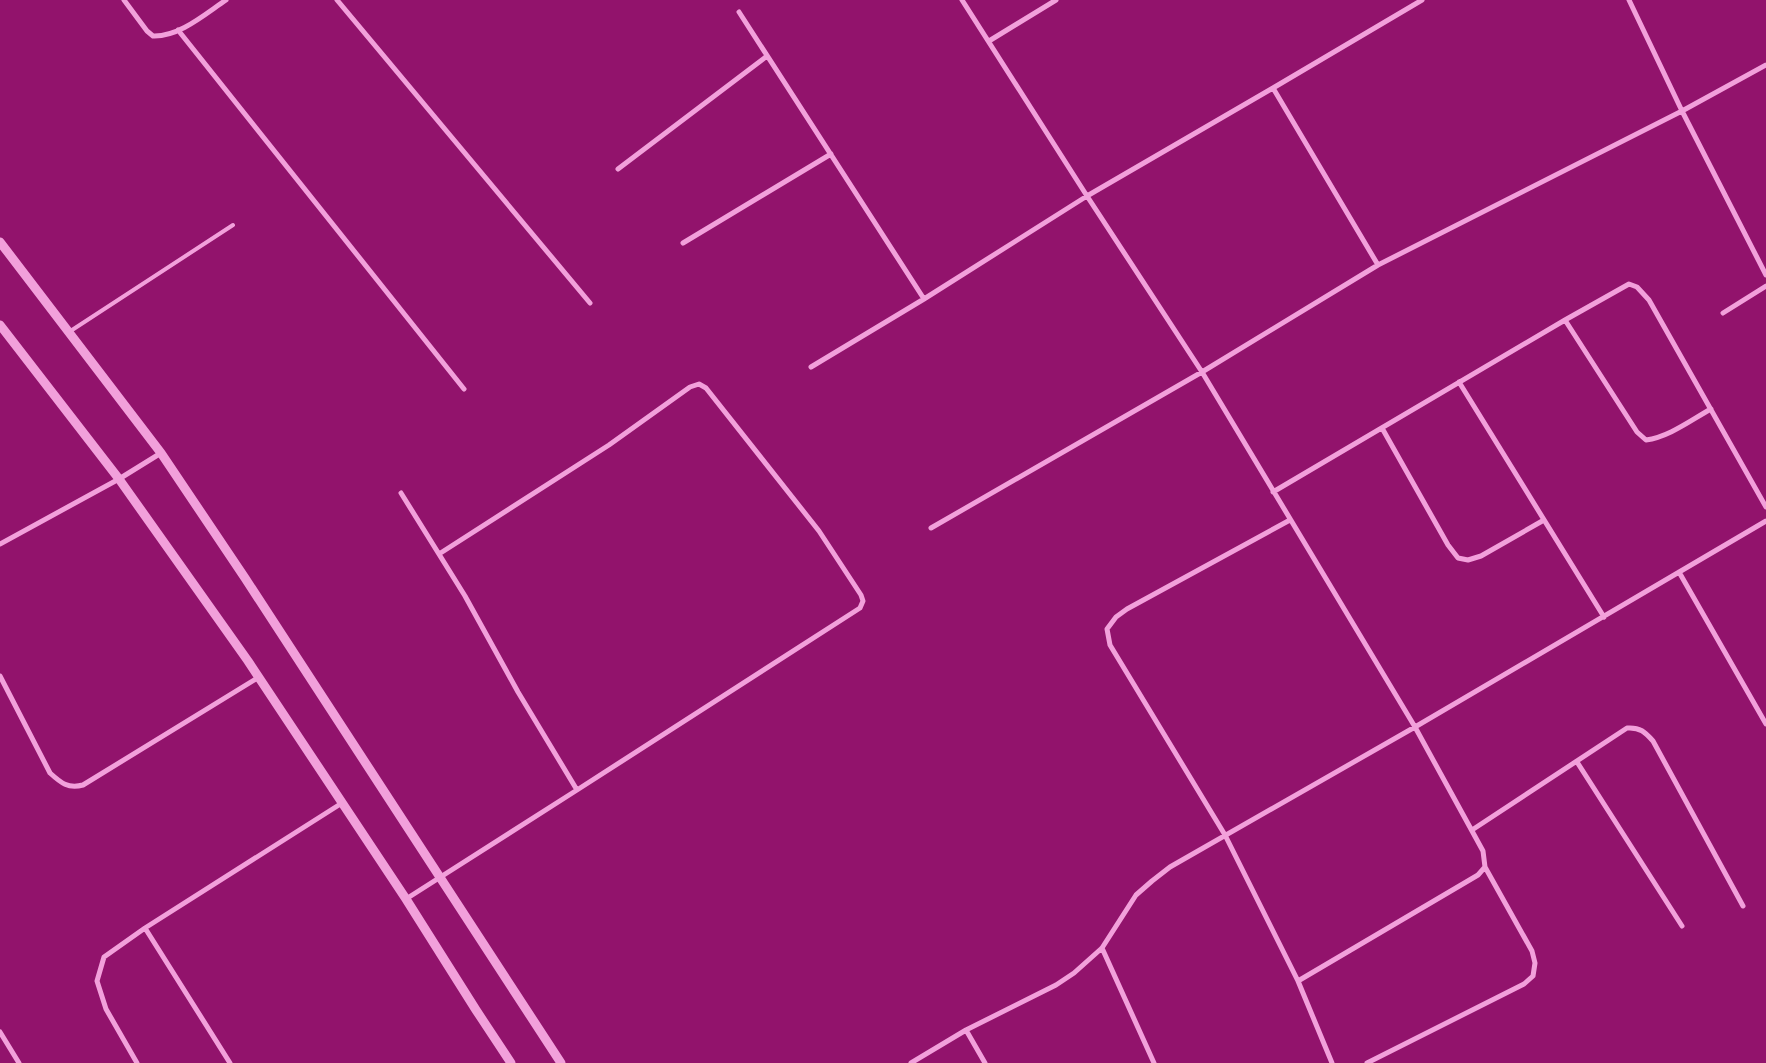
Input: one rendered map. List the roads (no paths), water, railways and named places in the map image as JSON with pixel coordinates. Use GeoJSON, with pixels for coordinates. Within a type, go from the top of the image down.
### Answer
{"type":"FeatureCollection","features":[{"type":"Feature","properties":{"kind":"street"},"geometry":{"type":"LineString","coordinates":[[124,0],[147,31],[153,36],[160,36],[178,30],[226,0]]}},
{"type":"Feature","properties":{"kind":"street"},"geometry":{"type":"LineString","coordinates":[[337,0],[590,303]]}},
{"type":"Feature","properties":{"kind":"street"},"geometry":{"type":"LineString","coordinates":[[962,0],[1086,196],[1202,372],[1415,727],[1483,851],[1485,867],[1532,951],[1535,963],[1533,976],[1524,984],[1366,1063]]}},
{"type":"Feature","properties":{"kind":"street"},"geometry":{"type":"LineString","coordinates":[[988,41],[1056,0]]}},
{"type":"Feature","properties":{"kind":"street"},"geometry":{"type":"LineString","coordinates":[[811,367],[924,299],[1086,196],[1422,0]]}},
{"type":"Feature","properties":{"kind":"street"},"geometry":{"type":"LineString","coordinates":[[1629,0],[1682,111],[1766,275]]}},
{"type":"Feature","properties":{"kind":"street"},"geometry":{"type":"LineString","coordinates":[[739,12],[924,299]]}},
{"type":"Feature","properties":{"kind":"street"},"geometry":{"type":"LineString","coordinates":[[178,30],[464,389]]}},
{"type":"Feature","properties":{"kind":"street"},"geometry":{"type":"LineString","coordinates":[[618,169],[767,56]]}},
{"type":"Feature","properties":{"kind":"street"},"geometry":{"type":"LineString","coordinates":[[931,528],[1202,372],[1378,265],[1682,111],[1766,65]]}},
{"type":"Feature","properties":{"kind":"street"},"geometry":{"type":"LineString","coordinates":[[1273,88],[1378,265]]}},
{"type":"Feature","properties":{"kind":"street"},"geometry":{"type":"LineString","coordinates":[[683,243],[830,154]]}},
{"type":"Feature","properties":{"kind":"street"},"geometry":{"type":"LineString","coordinates":[[0,242],[161,453],[561,1063]]}},
{"type":"Feature","properties":{"kind":"street"},"geometry":{"type":"LineString","coordinates":[[1273,492],[1629,284],[1637,287],[1649,300],[1766,507]]}},
{"type":"Feature","properties":{"kind":"street"},"geometry":{"type":"LineString","coordinates":[[1723,312],[1766,286]]}},
{"type":"Feature","properties":{"kind":"street"},"geometry":{"type":"LineString","coordinates":[[1565,320],[1637,432],[1646,440],[1655,439],[1666,434],[1711,409]]}},
{"type":"Feature","properties":{"kind":"street"},"geometry":{"type":"LineString","coordinates":[[0,325],[118,479],[259,677],[406,899],[511,1063]]}},
{"type":"Feature","properties":{"kind":"street"},"geometry":{"type":"LineString","coordinates":[[1460,382],[1604,617]]}},
{"type":"Feature","properties":{"kind":"street"},"geometry":{"type":"LineString","coordinates":[[406,899],[860,608],[863,601],[819,531],[706,388],[699,384],[690,386],[608,444],[439,554]]}},
{"type":"Feature","properties":{"kind":"street"},"geometry":{"type":"LineString","coordinates":[[1382,428],[1448,545],[1458,558],[1468,560],[1481,556],[1544,520]]}},
{"type":"Feature","properties":{"kind":"street"},"geometry":{"type":"LineString","coordinates":[[0,544],[161,453]]}},
{"type":"Feature","properties":{"kind":"street"},"geometry":{"type":"LineString","coordinates":[[401,493],[465,596],[518,692],[577,790]]}},
{"type":"Feature","properties":{"kind":"street"},"geometry":{"type":"LineString","coordinates":[[1290,520],[1127,609],[1116,617],[1107,629],[1110,646],[1225,835],[1298,981],[1332,1063]]}},
{"type":"Feature","properties":{"kind":"street"},"geometry":{"type":"LineString","coordinates":[[911,1063],[966,1030],[1056,985],[1074,973],[1102,948],[1136,896],[1170,867],[1415,727],[1766,521]]}},
{"type":"Feature","properties":{"kind":"street"},"geometry":{"type":"LineString","coordinates":[[1679,572],[1766,724]]}},
{"type":"Feature","properties":{"kind":"street"},"geometry":{"type":"LineString","coordinates":[[0,676],[50,772],[61,783],[72,788],[83,785],[259,677]]}},
{"type":"Feature","properties":{"kind":"street"},"geometry":{"type":"LineString","coordinates":[[1472,830],[1627,728],[1636,727],[1653,741],[1743,906]]}},
{"type":"Feature","properties":{"kind":"street"},"geometry":{"type":"LineString","coordinates":[[1576,762],[1682,926]]}},
{"type":"Feature","properties":{"kind":"street"},"geometry":{"type":"LineString","coordinates":[[137,1063],[106,1009],[97,981],[104,957],[145,928],[342,803]]}},
{"type":"Feature","properties":{"kind":"street"},"geometry":{"type":"LineString","coordinates":[[1298,981],[1478,874],[1485,867]]}},
{"type":"Feature","properties":{"kind":"street"},"geometry":{"type":"LineString","coordinates":[[145,928],[230,1063]]}},
{"type":"Feature","properties":{"kind":"street"},"geometry":{"type":"LineString","coordinates":[[1102,948],[1154,1063]]}},
{"type":"Feature","properties":{"kind":"street"},"geometry":{"type":"LineString","coordinates":[[966,1030],[985,1063]]}},
{"type":"Feature","properties":{"kind":"street"},"geometry":{"type":"LineString","coordinates":[[0,1032],[19,1063]]}},
{"type":"Feature","properties":{"kind":"lane"},"geometry":{"type":"LineString","coordinates":[[69,332],[233,225]]}}]}
